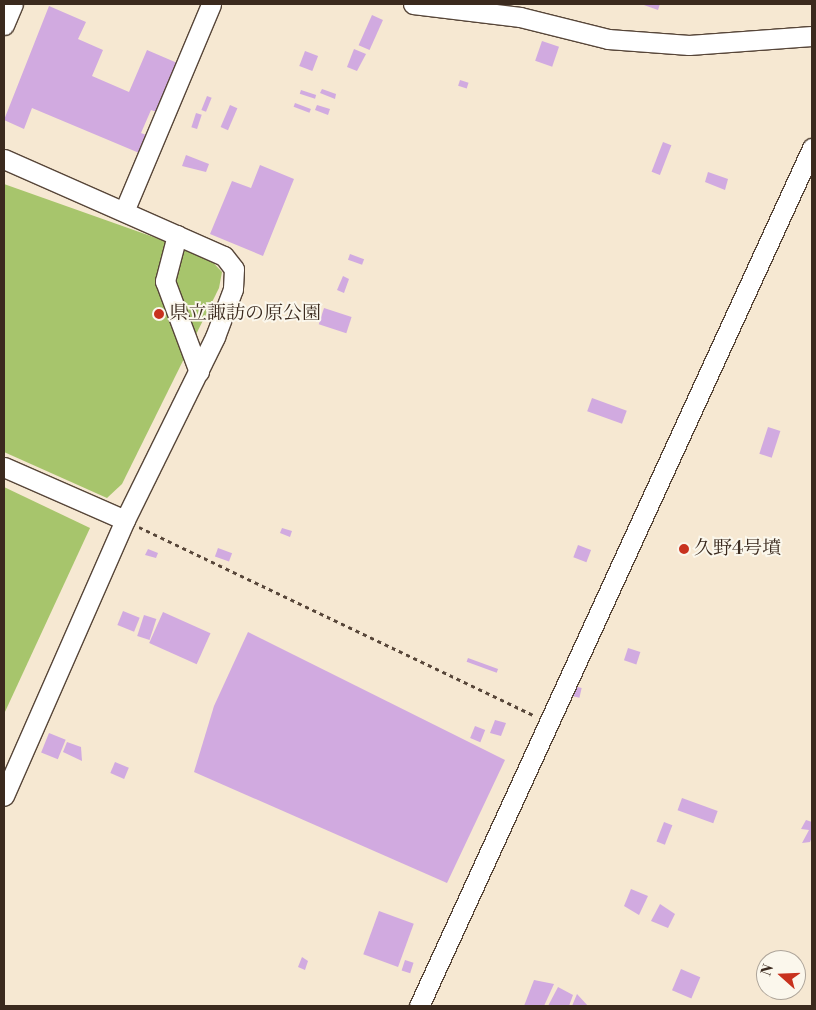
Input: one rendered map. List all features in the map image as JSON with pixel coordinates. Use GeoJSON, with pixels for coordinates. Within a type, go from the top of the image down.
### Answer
{"type":"FeatureCollection","features":[{"type":"Feature","properties":{"kind":"street"},"geometry":{"type":"LineString","coordinates":[[4,25],[13,4]]}},
{"type":"Feature","properties":{"kind":"street"},"geometry":{"type":"LineString","coordinates":[[125,209],[211,4]]}},
{"type":"Feature","properties":{"kind":"street"},"geometry":{"type":"LineString","coordinates":[[413,4],[520,17],[608,39],[689,44],[812,36]]}},
{"type":"Feature","properties":{"kind":"street"},"geometry":{"type":"LineString","coordinates":[[419,1006],[547,722],[812,148]]}},
{"type":"Feature","properties":{"kind":"street"},"geometry":{"type":"LineString","coordinates":[[4,159],[125,209],[176,235],[224,256],[234,269],[233,289],[199,372],[125,520],[4,796]]}},
{"type":"Feature","properties":{"kind":"street"},"geometry":{"type":"LineString","coordinates":[[176,235],[165,281],[199,372]]}},
{"type":"Feature","properties":{"kind":"street"},"geometry":{"type":"LineString","coordinates":[[4,467],[125,520]]}},
{"type":"Feature","properties":{"kind":"path"},"geometry":{"type":"LineString","coordinates":[[125,520],[547,722]]}},
{"type":"Feature","properties":{"kind":"green space"},"geometry":{"type":"Polygon","coordinates":[[[4,184],[207,256],[222,272],[219,288],[122,484],[107,498],[4,452],[4,184]]]}},
{"type":"Feature","properties":{"kind":"green space"},"geometry":{"type":"Polygon","coordinates":[[[4,487],[90,528],[4,714],[4,487]]]}},
{"type":"Feature","properties":{"kind":"building"},"geometry":{"type":"Polygon","coordinates":[[[641,4],[660,4],[658,10],[641,4]]]}},
{"type":"Feature","properties":{"kind":"building"},"geometry":{"type":"Polygon","coordinates":[[[49,6],[86,22],[78,39],[103,50],[92,76],[129,92],[147,50],[182,65],[162,114],[151,110],[141,133],[151,137],[144,155],[32,108],[24,129],[4,120],[49,6]]]}},
{"type":"Feature","properties":{"kind":"building"},"geometry":{"type":"Polygon","coordinates":[[[372,15],[383,20],[370,50],[359,45],[372,15]]]}},
{"type":"Feature","properties":{"kind":"building"},"geometry":{"type":"Polygon","coordinates":[[[542,41],[559,47],[552,67],[535,61],[542,41]]]}},
{"type":"Feature","properties":{"kind":"building"},"geometry":{"type":"Polygon","coordinates":[[[354,49],[366,54],[357,71],[347,67],[354,49]]]}},
{"type":"Feature","properties":{"kind":"building"},"geometry":{"type":"Polygon","coordinates":[[[305,51],[318,56],[312,71],[299,66],[305,51]]]}},
{"type":"Feature","properties":{"kind":"building"},"geometry":{"type":"Polygon","coordinates":[[[460,80],[469,83],[467,88],[458,86],[460,80]]]}},
{"type":"Feature","properties":{"kind":"building"},"geometry":{"type":"Polygon","coordinates":[[[322,89],[336,94],[335,99],[320,93],[322,89]]]}},
{"type":"Feature","properties":{"kind":"building"},"geometry":{"type":"Polygon","coordinates":[[[301,90],[316,95],[315,99],[300,94],[301,90]]]}},
{"type":"Feature","properties":{"kind":"building"},"geometry":{"type":"Polygon","coordinates":[[[207,96],[212,98],[206,112],[201,110],[207,96]]]}},
{"type":"Feature","properties":{"kind":"building"},"geometry":{"type":"Polygon","coordinates":[[[295,103],[311,109],[309,113],[294,107],[295,103]]]}},
{"type":"Feature","properties":{"kind":"building"},"geometry":{"type":"Polygon","coordinates":[[[230,105],[237,108],[228,130],[221,127],[230,105]]]}},
{"type":"Feature","properties":{"kind":"building"},"geometry":{"type":"Polygon","coordinates":[[[317,105],[330,109],[328,115],[315,110],[317,105]]]}},
{"type":"Feature","properties":{"kind":"building"},"geometry":{"type":"Polygon","coordinates":[[[196,113],[202,115],[197,129],[191,127],[196,113]]]}},
{"type":"Feature","properties":{"kind":"building"},"geometry":{"type":"Polygon","coordinates":[[[663,142],[671,145],[660,175],[652,172],[663,142]]]}},
{"type":"Feature","properties":{"kind":"building"},"geometry":{"type":"Polygon","coordinates":[[[186,155],[209,164],[206,172],[182,166],[186,155]]]}},
{"type":"Feature","properties":{"kind":"building"},"geometry":{"type":"Polygon","coordinates":[[[260,165],[294,179],[263,256],[210,234],[232,181],[251,188],[260,165]]]}},
{"type":"Feature","properties":{"kind":"building"},"geometry":{"type":"Polygon","coordinates":[[[708,172],[728,179],[725,190],[705,182],[708,172]]]}},
{"type":"Feature","properties":{"kind":"building"},"geometry":{"type":"Polygon","coordinates":[[[350,254],[364,259],[362,265],[348,260],[350,254]]]}},
{"type":"Feature","properties":{"kind":"building"},"geometry":{"type":"Polygon","coordinates":[[[343,276],[349,279],[344,293],[337,290],[343,276]]]}},
{"type":"Feature","properties":{"kind":"building"},"geometry":{"type":"Polygon","coordinates":[[[324,308],[352,317],[346,333],[319,324],[324,308]]]}},
{"type":"Feature","properties":{"kind":"building"},"geometry":{"type":"Polygon","coordinates":[[[592,398],[627,411],[622,424],[587,411],[592,398]]]}},
{"type":"Feature","properties":{"kind":"building"},"geometry":{"type":"Polygon","coordinates":[[[768,427],[780,431],[772,458],[759,454],[768,427]]]}},
{"type":"Feature","properties":{"kind":"building"},"geometry":{"type":"Polygon","coordinates":[[[282,528],[292,531],[290,537],[280,533],[282,528]]]}},
{"type":"Feature","properties":{"kind":"building"},"geometry":{"type":"Polygon","coordinates":[[[578,545],[591,550],[586,562],[573,557],[578,545]]]}},
{"type":"Feature","properties":{"kind":"building"},"geometry":{"type":"Polygon","coordinates":[[[218,548],[232,553],[229,562],[215,556],[218,548]]]}},
{"type":"Feature","properties":{"kind":"building"},"geometry":{"type":"Polygon","coordinates":[[[148,549],[158,553],[156,558],[145,555],[148,549]]]}},
{"type":"Feature","properties":{"kind":"building"},"geometry":{"type":"Polygon","coordinates":[[[123,611],[140,618],[134,632],[117,625],[123,611]]]}},
{"type":"Feature","properties":{"kind":"building"},"geometry":{"type":"Polygon","coordinates":[[[163,612],[211,633],[197,664],[149,643],[163,612]]]}},
{"type":"Feature","properties":{"kind":"building"},"geometry":{"type":"Polygon","coordinates":[[[144,615],[156,619],[150,640],[137,636],[144,615]]]}},
{"type":"Feature","properties":{"kind":"building"},"geometry":{"type":"Polygon","coordinates":[[[248,632],[505,760],[447,883],[194,772],[214,706],[248,632]]]}},
{"type":"Feature","properties":{"kind":"building"},"geometry":{"type":"Polygon","coordinates":[[[628,648],[640,652],[636,664],[624,660],[628,648]]]}},
{"type":"Feature","properties":{"kind":"building"},"geometry":{"type":"Polygon","coordinates":[[[468,658],[498,669],[497,673],[467,662],[468,658]]]}},
{"type":"Feature","properties":{"kind":"building"},"geometry":{"type":"Polygon","coordinates":[[[569,685],[582,688],[579,698],[567,695],[569,685]]]}},
{"type":"Feature","properties":{"kind":"building"},"geometry":{"type":"Polygon","coordinates":[[[495,720],[506,723],[501,736],[490,733],[495,720]]]}},
{"type":"Feature","properties":{"kind":"building"},"geometry":{"type":"Polygon","coordinates":[[[475,726],[485,730],[480,742],[470,738],[475,726]]]}},
{"type":"Feature","properties":{"kind":"building"},"geometry":{"type":"Polygon","coordinates":[[[49,733],[66,740],[58,759],[41,752],[49,733]]]}},
{"type":"Feature","properties":{"kind":"building"},"geometry":{"type":"Polygon","coordinates":[[[67,742],[81,747],[82,761],[63,752],[67,742]]]}},
{"type":"Feature","properties":{"kind":"building"},"geometry":{"type":"Polygon","coordinates":[[[115,762],[129,768],[124,779],[110,773],[115,762]]]}},
{"type":"Feature","properties":{"kind":"building"},"geometry":{"type":"Polygon","coordinates":[[[682,798],[718,811],[713,823],[678,810],[682,798]]]}},
{"type":"Feature","properties":{"kind":"building"},"geometry":{"type":"Polygon","coordinates":[[[806,820],[812,822],[812,837],[810,842],[802,843],[809,830],[801,829],[806,820]]]}},
{"type":"Feature","properties":{"kind":"building"},"geometry":{"type":"Polygon","coordinates":[[[664,822],[672,825],[665,845],[656,842],[664,822]]]}},
{"type":"Feature","properties":{"kind":"building"},"geometry":{"type":"Polygon","coordinates":[[[631,889],[648,896],[639,915],[624,906],[631,889]]]}},
{"type":"Feature","properties":{"kind":"building"},"geometry":{"type":"Polygon","coordinates":[[[660,904],[675,914],[668,928],[651,921],[660,904]]]}},
{"type":"Feature","properties":{"kind":"building"},"geometry":{"type":"Polygon","coordinates":[[[379,911],[414,924],[398,967],[363,954],[379,911]]]}},
{"type":"Feature","properties":{"kind":"building"},"geometry":{"type":"Polygon","coordinates":[[[302,957],[308,961],[305,970],[298,967],[302,957]]]}},
{"type":"Feature","properties":{"kind":"building"},"geometry":{"type":"Polygon","coordinates":[[[405,960],[414,963],[410,973],[402,970],[405,960]]]}},
{"type":"Feature","properties":{"kind":"building"},"geometry":{"type":"Polygon","coordinates":[[[681,969],[700,977],[691,998],[672,990],[681,969]]]}},
{"type":"Feature","properties":{"kind":"building"},"geometry":{"type":"Polygon","coordinates":[[[534,980],[554,984],[544,1006],[524,1006],[534,980]]]}},
{"type":"Feature","properties":{"kind":"building"},"geometry":{"type":"Polygon","coordinates":[[[558,987],[573,995],[569,1006],[548,1006],[558,987]]]}},
{"type":"Feature","properties":{"kind":"building"},"geometry":{"type":"Polygon","coordinates":[[[577,994],[588,1006],[572,1006],[577,994]]]}},
{"type":"Feature","properties":{"kind":"place","name":"県立諏訪の原公園"},"geometry":{"type":"Point","coordinates":[159,314]}},
{"type":"Feature","properties":{"kind":"place","name":"久野4号墳"},"geometry":{"type":"Point","coordinates":[684,549]}}]}
